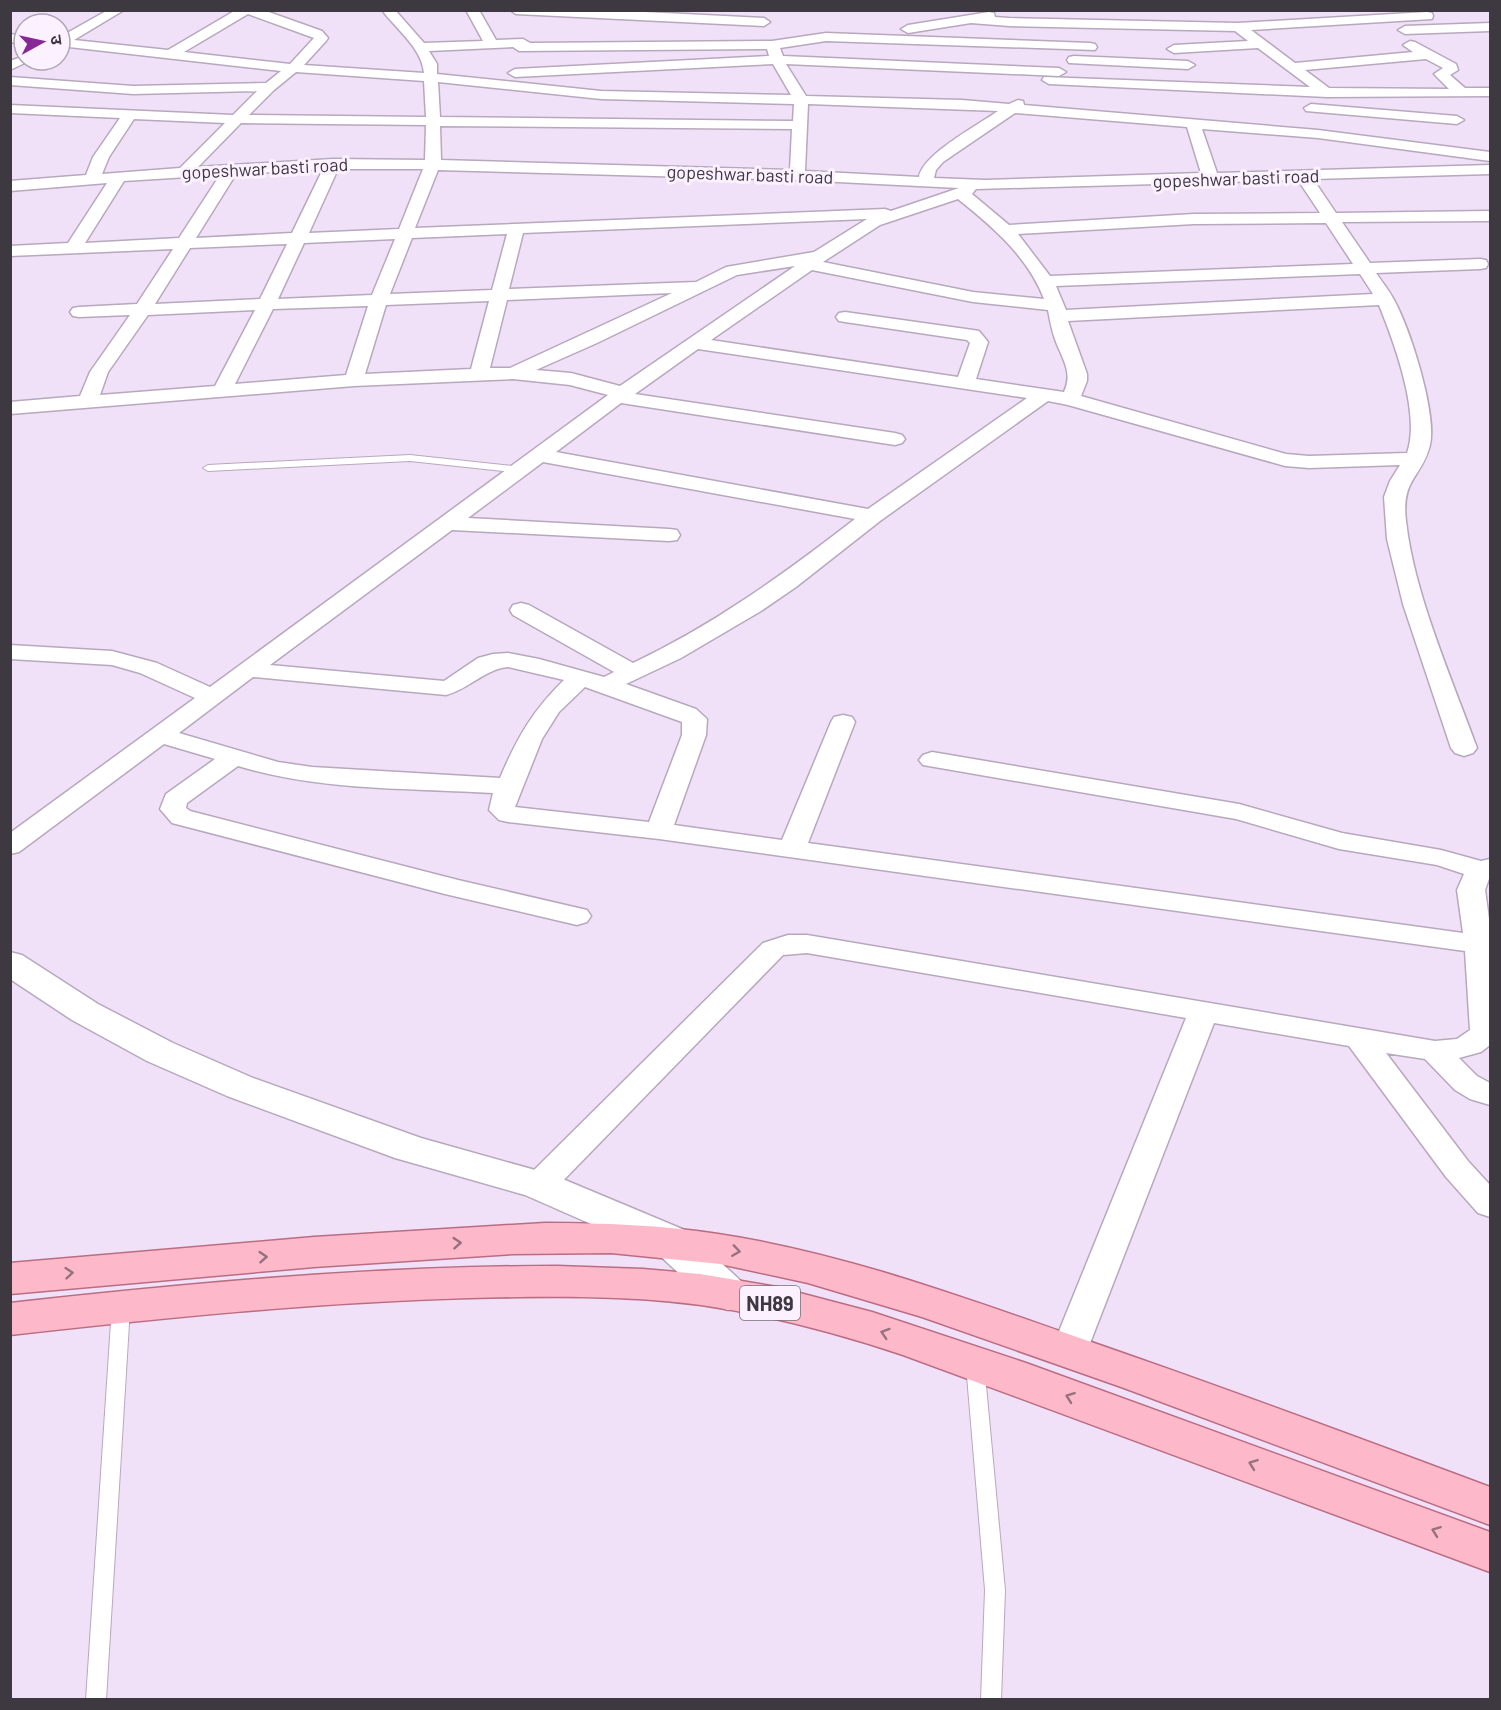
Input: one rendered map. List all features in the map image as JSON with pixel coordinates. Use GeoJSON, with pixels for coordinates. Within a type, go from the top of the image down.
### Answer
{"type":"FeatureCollection","features":[{"type":"Feature","properties":{"kind":"main road","name":"NH89"},"geometry":{"type":"LineString","coordinates":[[10,1279],[183,1263],[498,1240],[584,1239],[672,1242],[744,1252],[816,1268],[1069,1351],[1491,1506]]}},
{"type":"Feature","properties":{"kind":"main road","name":"NH89"},"geometry":{"type":"LineString","coordinates":[[10,1319],[317,1290],[448,1283],[646,1284],[728,1294],[842,1319],[974,1362],[1491,1552]]}},
{"type":"Feature","properties":{"kind":"street"},"geometry":{"type":"LineString","coordinates":[[72,35],[118,10]]}},
{"type":"Feature","properties":{"kind":"street"},"geometry":{"type":"LineString","coordinates":[[171,54],[248,10],[320,35],[320,41],[293,68],[269,87],[184,172]]}},
{"type":"Feature","properties":{"kind":"street"},"geometry":{"type":"LineString","coordinates":[[354,380],[379,299],[433,164],[433,120],[427,57],[388,10]]}},
{"type":"Feature","properties":{"kind":"street"},"geometry":{"type":"LineString","coordinates":[[472,10],[492,44]]}},
{"type":"Feature","properties":{"kind":"street"},"geometry":{"type":"LineString","coordinates":[[516,10],[763,16],[777,60],[801,100],[797,175]]}},
{"type":"Feature","properties":{"kind":"street"},"geometry":{"type":"LineString","coordinates":[[872,38],[918,26],[972,19],[1013,10]]}},
{"type":"Feature","properties":{"kind":"street"},"geometry":{"type":"LineString","coordinates":[[926,182],[928,169],[938,159],[1013,108],[1045,83],[1090,47],[1128,10]]}},
{"type":"Feature","properties":{"kind":"street"},"geometry":{"type":"LineString","coordinates":[[1192,10],[1211,24],[1238,27],[1427,16]]}},
{"type":"Feature","properties":{"kind":"street"},"geometry":{"type":"LineString","coordinates":[[972,19],[1009,22],[1211,24],[1342,10]]}},
{"type":"Feature","properties":{"kind":"street"},"geometry":{"type":"LineString","coordinates":[[501,66],[549,11]]}},
{"type":"Feature","properties":{"kind":"street"},"geometry":{"type":"LineString","coordinates":[[1238,27],[1325,91],[1332,109],[1318,135]]}},
{"type":"Feature","properties":{"kind":"street"},"geometry":{"type":"LineString","coordinates":[[1174,48],[1368,28],[1491,27]]}},
{"type":"Feature","properties":{"kind":"street"},"geometry":{"type":"LineString","coordinates":[[1387,29],[1426,55],[1450,67],[1451,70],[1441,74],[1462,93]]}},
{"type":"Feature","properties":{"kind":"street"},"geometry":{"type":"LineString","coordinates":[[420,47],[492,44],[527,38],[772,45],[817,38],[872,38],[1090,47]]}},
{"type":"Feature","properties":{"kind":"street"},"geometry":{"type":"LineString","coordinates":[[72,43],[293,68],[457,79],[646,97],[908,102],[1013,108],[1318,135],[1491,156]]}},
{"type":"Feature","properties":{"kind":"street"},"geometry":{"type":"LineString","coordinates":[[1280,57],[1413,46]]}},
{"type":"Feature","properties":{"kind":"street"},"geometry":{"type":"LineString","coordinates":[[1293,67],[1426,55]]}},
{"type":"Feature","properties":{"kind":"street"},"geometry":{"type":"LineString","coordinates":[[457,79],[501,66],[777,60],[1045,83],[1325,91],[1491,92]]}},
{"type":"Feature","properties":{"kind":"street"},"geometry":{"type":"LineString","coordinates":[[1074,60],[1188,65]]}},
{"type":"Feature","properties":{"kind":"street"},"geometry":{"type":"LineString","coordinates":[[10,81],[133,90],[269,87]]}},
{"type":"Feature","properties":{"kind":"street"},"geometry":{"type":"LineString","coordinates":[[522,127],[536,88]]}},
{"type":"Feature","properties":{"kind":"street"},"geometry":{"type":"LineString","coordinates":[[1223,102],[1278,105]]}},
{"type":"Feature","properties":{"kind":"street"},"geometry":{"type":"LineString","coordinates":[[1300,107],[1457,120]]}},
{"type":"Feature","properties":{"kind":"street"},"geometry":{"type":"LineString","coordinates":[[10,109],[236,119],[433,120],[522,127],[800,125]]}},
{"type":"Feature","properties":{"kind":"street"},"geometry":{"type":"LineString","coordinates":[[92,179],[102,157],[129,116]]}},
{"type":"Feature","properties":{"kind":"street"},"geometry":{"type":"LineString","coordinates":[[1193,124],[1211,179]]}},
{"type":"Feature","properties":{"kind":"street","name":"gopeshwar basti road"},"geometry":{"type":"LineString","coordinates":[[10,186],[231,169],[514,160],[985,185],[1491,169]]}},
{"type":"Feature","properties":{"kind":"street"},"geometry":{"type":"LineString","coordinates":[[222,390],[267,304],[333,164]]}},
{"type":"Feature","properties":{"kind":"street"},"geometry":{"type":"LineString","coordinates":[[88,402],[99,372],[143,309],[231,169]]}},
{"type":"Feature","properties":{"kind":"street"},"geometry":{"type":"LineString","coordinates":[[1303,176],[1392,312],[1413,386],[1420,425],[1420,444],[1414,459],[1397,483],[1394,505],[1406,577],[1464,748]]}},
{"type":"Feature","properties":{"kind":"street"},"geometry":{"type":"LineString","coordinates":[[73,248],[119,177]]}},
{"type":"Feature","properties":{"kind":"street"},"geometry":{"type":"LineString","coordinates":[[10,846],[621,395],[854,233],[895,214],[985,185]]}},
{"type":"Feature","properties":{"kind":"street"},"geometry":{"type":"LineString","coordinates":[[961,193],[1008,230],[1027,251],[1044,281],[1057,310],[1062,335],[1079,381],[1070,399]]}},
{"type":"Feature","properties":{"kind":"street"},"geometry":{"type":"LineString","coordinates":[[10,251],[769,217],[895,214]]}},
{"type":"Feature","properties":{"kind":"street"},"geometry":{"type":"LineString","coordinates":[[1008,230],[1175,220],[1331,216],[1491,216]]}},
{"type":"Feature","properties":{"kind":"street"},"geometry":{"type":"LineString","coordinates":[[479,374],[516,229]]}},
{"type":"Feature","properties":{"kind":"street"},"geometry":{"type":"LineString","coordinates":[[513,373],[591,339],[732,271],[750,266],[815,260],[973,297],[1057,310],[1385,299]]}},
{"type":"Feature","properties":{"kind":"street"},"geometry":{"type":"LineString","coordinates":[[1044,281],[1480,264]]}},
{"type":"Feature","properties":{"kind":"street"},"geometry":{"type":"LineString","coordinates":[[79,312],[695,287]]}},
{"type":"Feature","properties":{"kind":"street"},"geometry":{"type":"LineString","coordinates":[[844,317],[973,335],[979,342],[964,383]]}},
{"type":"Feature","properties":{"kind":"street"},"geometry":{"type":"LineString","coordinates":[[695,343],[1046,394],[1285,460],[1309,462],[1414,459]]}},
{"type":"Feature","properties":{"kind":"street"},"geometry":{"type":"LineString","coordinates":[[10,408],[354,380],[513,373],[571,379],[621,395],[895,439]]}},
{"type":"Feature","properties":{"kind":"street"},"geometry":{"type":"LineString","coordinates":[[1046,394],[872,516],[788,582],[753,606],[673,652],[631,672],[592,682],[550,707],[535,731],[509,786],[502,803],[502,810],[508,814],[792,849],[1482,927]]}},
{"type":"Feature","properties":{"kind":"street"},"geometry":{"type":"LineString","coordinates":[[540,456],[750,492],[872,516]]}},
{"type":"Feature","properties":{"kind":"street"},"geometry":{"type":"LineString","coordinates":[[449,523],[669,535]]}},
{"type":"Feature","properties":{"kind":"street"},"geometry":{"type":"LineString","coordinates":[[521,610],[631,672]]}},
{"type":"Feature","properties":{"kind":"street"},"geometry":{"type":"LineString","coordinates":[[10,652],[91,655],[127,661],[213,697]]}},
{"type":"Feature","properties":{"kind":"street"},"geometry":{"type":"LineString","coordinates":[[250,669],[446,688],[458,684],[483,665],[507,659],[527,662],[687,714],[695,719],[694,735],[659,831]]}},
{"type":"Feature","properties":{"kind":"street"},"geometry":{"type":"LineString","coordinates":[[792,849],[843,722]]}},
{"type":"Feature","properties":{"kind":"street"},"geometry":{"type":"LineString","coordinates":[[161,735],[275,769],[312,775],[509,786]]}},
{"type":"Feature","properties":{"kind":"street"},"geometry":{"type":"LineString","coordinates":[[234,757],[175,800],[173,809],[181,817],[455,888],[577,916]]}},
{"type":"Feature","properties":{"kind":"street"},"geometry":{"type":"LineString","coordinates":[[932,760],[1239,812],[1339,841],[1441,858],[1486,869]]}},
{"type":"Feature","properties":{"kind":"street"},"geometry":{"type":"LineString","coordinates":[[539,1185],[773,950],[788,945],[807,944],[1435,1051],[1466,1048],[1480,1041],[1485,1030],[1482,927],[1471,890],[1474,879],[1486,869]]}},
{"type":"Feature","properties":{"kind":"street"},"geometry":{"type":"LineString","coordinates":[[10,963],[85,1012],[160,1052],[240,1087],[410,1148],[539,1185],[672,1242],[728,1294]]}},
{"type":"Feature","properties":{"kind":"street"},"geometry":{"type":"LineString","coordinates":[[1069,1351],[1204,1011]]}},
{"type":"Feature","properties":{"kind":"street"},"geometry":{"type":"LineString","coordinates":[[1358,1037],[1457,1169],[1491,1205]]}},
{"type":"Feature","properties":{"kind":"street"},"geometry":{"type":"LineString","coordinates":[[1435,1051],[1456,1077],[1477,1091],[1491,1095]]}},
{"type":"Feature","properties":{"kind":"lane"},"geometry":{"type":"LineString","coordinates":[[208,468],[410,458],[521,470]]}},
{"type":"Feature","properties":{"kind":"lane"},"geometry":{"type":"LineString","coordinates":[[96,1700],[121,1307]]}},
{"type":"Feature","properties":{"kind":"lane"},"geometry":{"type":"LineString","coordinates":[[974,1362],[995,1590],[991,1700]]}}]}
